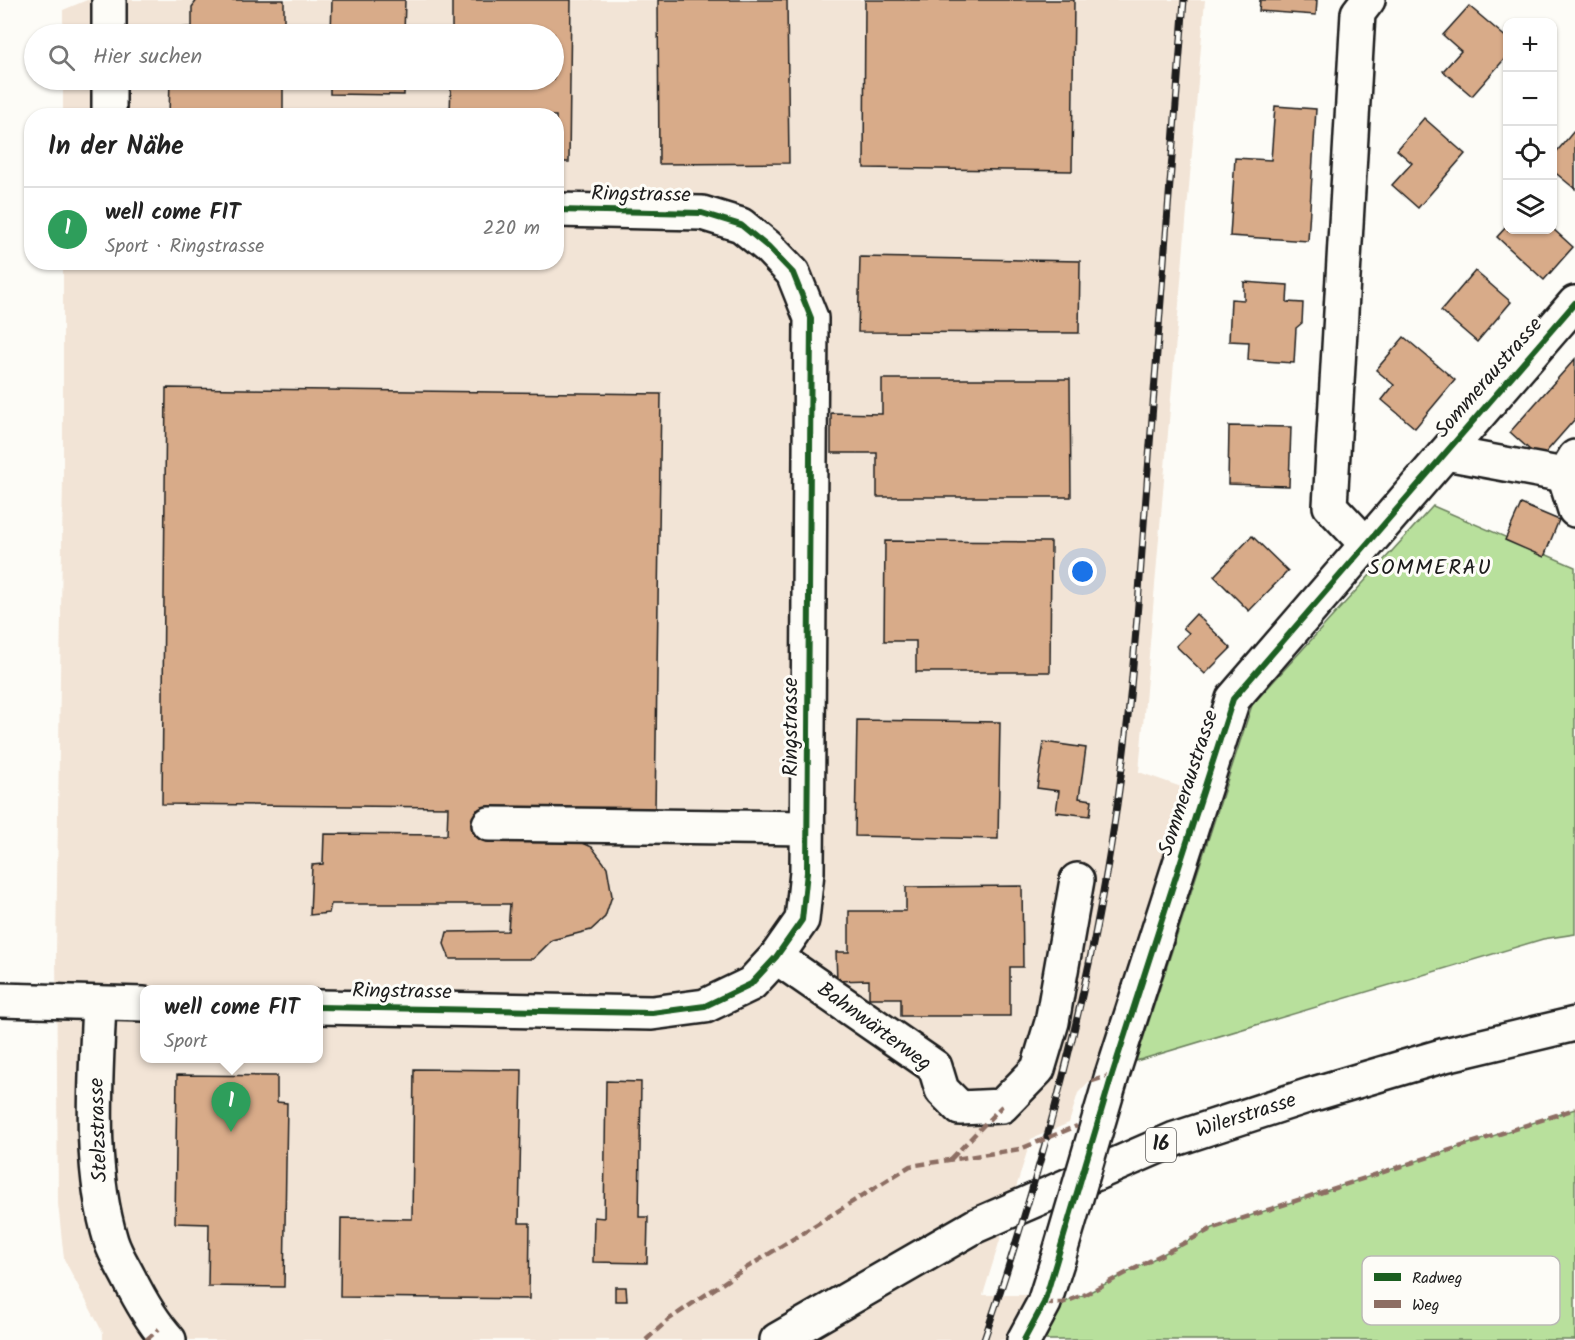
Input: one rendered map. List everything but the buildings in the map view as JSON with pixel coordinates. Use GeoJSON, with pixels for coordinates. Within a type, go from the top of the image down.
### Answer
{"type":"FeatureCollection","features":[{"type":"Feature","properties":{"kind":"street"},"geometry":{"type":"LineString","coordinates":[[109,0],[109,24]]}},
{"type":"Feature","properties":{"kind":"street"},"geometry":{"type":"LineString","coordinates":[[1366,544],[1330,506],[1358,13],[1368,0]]}},
{"type":"Feature","properties":{"kind":"street"},"geometry":{"type":"LineString","coordinates":[[109,90],[109,108]]}},
{"type":"Feature","properties":{"kind":"street","name":"Ringstrasse"},"geometry":{"type":"LineString","coordinates":[[323,1007],[652,1013],[705,1006],[751,984],[777,957],[802,920],[807,872],[810,318],[793,273],[768,247],[741,225],[702,213],[564,210]]}},
{"type":"Feature","properties":{"kind":"street","name":"Sommeraustrasse"},"geometry":{"type":"LineString","coordinates":[[1024,1340],[1044,1303],[1113,1075],[1233,699],[1575,303]]}},
{"type":"Feature","properties":{"kind":"street"},"geometry":{"type":"LineString","coordinates":[[1446,453],[1570,466],[1575,510]]}},
{"type":"Feature","properties":{"kind":"street"},"geometry":{"type":"LineString","coordinates":[[489,824],[807,828]]}},
{"type":"Feature","properties":{"kind":"street","name":"Bahnwärterweg"},"geometry":{"type":"LineString","coordinates":[[777,957],[935,1067],[942,1090],[960,1108],[1002,1106],[1038,1069],[1052,1022],[1077,880]]}},
{"type":"Feature","properties":{"kind":"street"},"geometry":{"type":"LineString","coordinates":[[0,1000],[140,1004]]}},
{"type":"Feature","properties":{"kind":"street","name":"Stelzstrasse"},"geometry":{"type":"LineString","coordinates":[[99,1003],[96,1132],[99,1182],[112,1242],[137,1295],[169,1340]]}},
{"type":"Feature","properties":{"kind":"street","name":"Wilerstrasse"},"geometry":{"type":"LineString","coordinates":[[777,1340],[975,1226],[1175,1139],[1310,1095],[1445,1055],[1575,1024]]}},
{"type":"Feature","properties":{"kind":"shaded area"},"geometry":{"type":"Polygon","coordinates":[[[87,0],[1205,0],[1139,772],[1187,789],[1099,1071],[1078,1093],[1069,1123],[1031,1139],[983,1295],[1031,1295],[1011,1340],[103,1340],[103,1333],[64,1259],[58,1204],[56,951],[63,477],[63,270],[564,270],[564,108],[63,108],[63,90],[564,90],[564,24],[63,24],[63,10],[87,0]]]}},
{"type":"Feature","properties":{"kind":"green space"},"geometry":{"type":"Polygon","coordinates":[[[1433,506],[1575,567],[1575,934],[1543,939],[1136,1061],[1252,705],[1433,506]]]}},
{"type":"Feature","properties":{"kind":"green space"},"geometry":{"type":"Polygon","coordinates":[[[1575,1109],[1575,1340],[1024,1340],[1044,1303],[1062,1303],[1086,1294],[1213,1228],[1575,1109]]]}},
{"type":"Feature","properties":{"kind":"railway"},"geometry":{"type":"LineString","coordinates":[[984,1340],[1028,1203],[1066,1065],[1110,854],[1133,666],[1184,0]]}},
{"type":"Feature","properties":{"kind":"marked path"},"geometry":{"type":"LineString","coordinates":[[1092,1081],[1112,1075]]}},
{"type":"Feature","properties":{"kind":"marked path"},"geometry":{"type":"LineString","coordinates":[[951,1159],[1002,1106]]}},
{"type":"Feature","properties":{"kind":"marked path"},"geometry":{"type":"LineString","coordinates":[[1044,1303],[1062,1303],[1086,1294],[1213,1228],[1575,1109]]}},
{"type":"Feature","properties":{"kind":"marked path"},"geometry":{"type":"LineString","coordinates":[[646,1340],[668,1320],[735,1275],[910,1166],[1020,1149],[1077,1126]]}},
{"type":"Feature","properties":{"kind":"marked path"},"geometry":{"type":"LineString","coordinates":[[146,1340],[159,1329]]}},
{"type":"Feature","properties":{"kind":"cycle path"},"geometry":{"type":"LineString","coordinates":[[323,1007],[652,1013],[705,1006],[751,984],[776,957],[802,920],[807,872],[811,318],[793,273],[768,247],[741,225],[702,213],[564,210]]}},
{"type":"Feature","properties":{"kind":"cycle path"},"geometry":{"type":"LineString","coordinates":[[1024,1340],[1044,1303],[1112,1075],[1233,699],[1575,303]]}},
{"type":"Feature","properties":{"kind":"place","name":"well come FIT"},"geometry":{"type":"Point","coordinates":[231,1132]}},
{"type":"Feature","properties":{"kind":"district","name":"SOMMERAU"},"geometry":{"type":"Point","coordinates":[1430,568]}}]}
